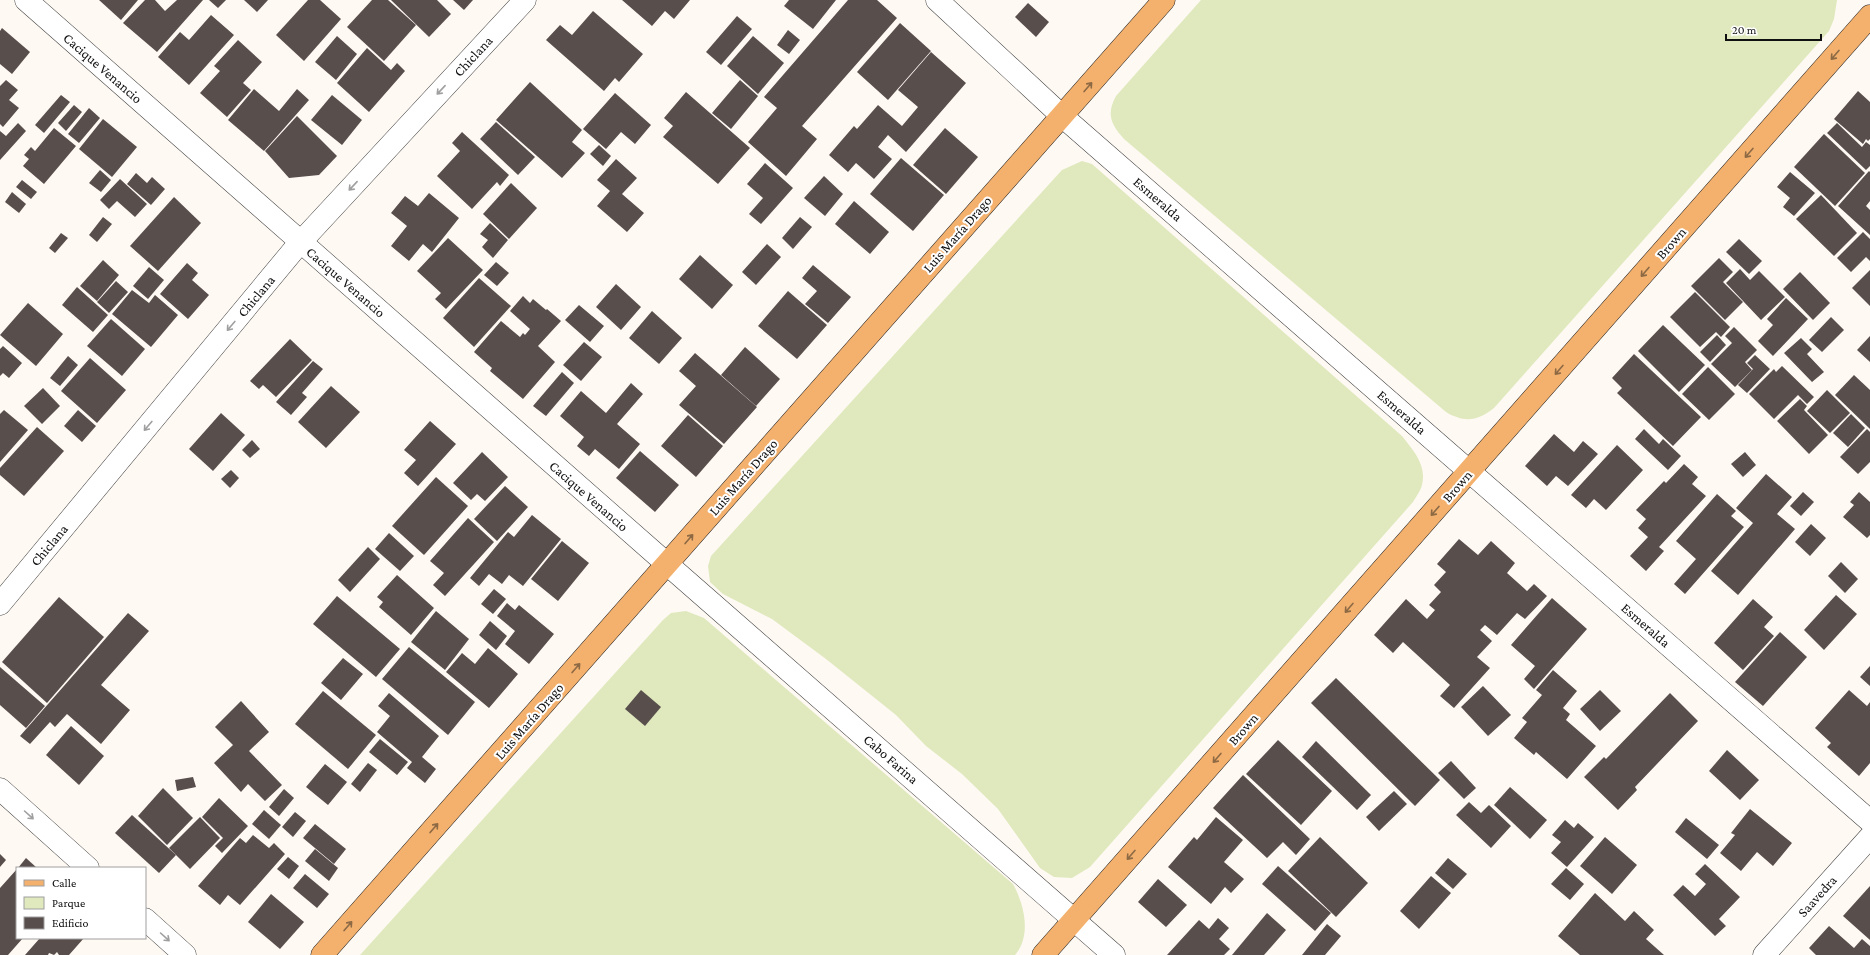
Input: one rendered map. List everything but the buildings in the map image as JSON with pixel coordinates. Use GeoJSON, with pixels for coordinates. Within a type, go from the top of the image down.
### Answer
{"type":"FeatureCollection","features":[{"type":"Feature","properties":{"kind":"main road","name":"Luis María Drago"},"geometry":{"type":"LineString","coordinates":[[322,955],[1164,0]]}},
{"type":"Feature","properties":{"kind":"main road","name":"Brown"},"geometry":{"type":"LineString","coordinates":[[1043,955],[1870,16]]}},
{"type":"Feature","properties":{"kind":"street","name":"Cacique Venancio"},"geometry":{"type":"LineString","coordinates":[[26,0],[667,564]]}},
{"type":"Feature","properties":{"kind":"street","name":"Chiclana"},"geometry":{"type":"LineString","coordinates":[[0,604],[301,242],[525,0]]}},
{"type":"Feature","properties":{"kind":"street","name":"Esmeralda"},"geometry":{"type":"LineString","coordinates":[[937,0],[1062,116],[1870,821]]}},
{"type":"Feature","properties":{"kind":"street","name":"Cabo Farina"},"geometry":{"type":"LineString","coordinates":[[667,564],[1114,955]]}},
{"type":"Feature","properties":{"kind":"street"},"geometry":{"type":"LineString","coordinates":[[0,789],[87,867]]}},
{"type":"Feature","properties":{"kind":"street","name":"Saavedra"},"geometry":{"type":"LineString","coordinates":[[1764,955],[1870,837]]}},
{"type":"Feature","properties":{"kind":"street"},"geometry":{"type":"LineString","coordinates":[[146,920],[185,955]]}},
{"type":"Feature","properties":{"kind":"green space"},"geometry":{"type":"Polygon","coordinates":[[[1201,0],[1837,0],[1834,19],[1829,31],[1494,408],[1477,418],[1465,419],[1453,416],[1446,412],[1124,139],[1116,129],[1111,119],[1111,108],[1116,96],[1201,0]]]}},
{"type":"Feature","properties":{"kind":"green space"},"geometry":{"type":"Polygon","coordinates":[[[1082,161],[1092,164],[1402,436],[1421,464],[1423,478],[1421,489],[1413,502],[1090,867],[1072,878],[1054,877],[1040,868],[998,809],[962,774],[926,746],[896,715],[826,659],[772,619],[723,594],[710,582],[708,566],[711,556],[1062,170],[1082,161]]]}},
{"type":"Feature","properties":{"kind":"green space"},"geometry":{"type":"Polygon","coordinates":[[[686,611],[704,618],[1013,884],[1023,910],[1025,929],[1020,947],[1015,955],[360,955],[663,620],[671,613],[686,611]]]}}]}
